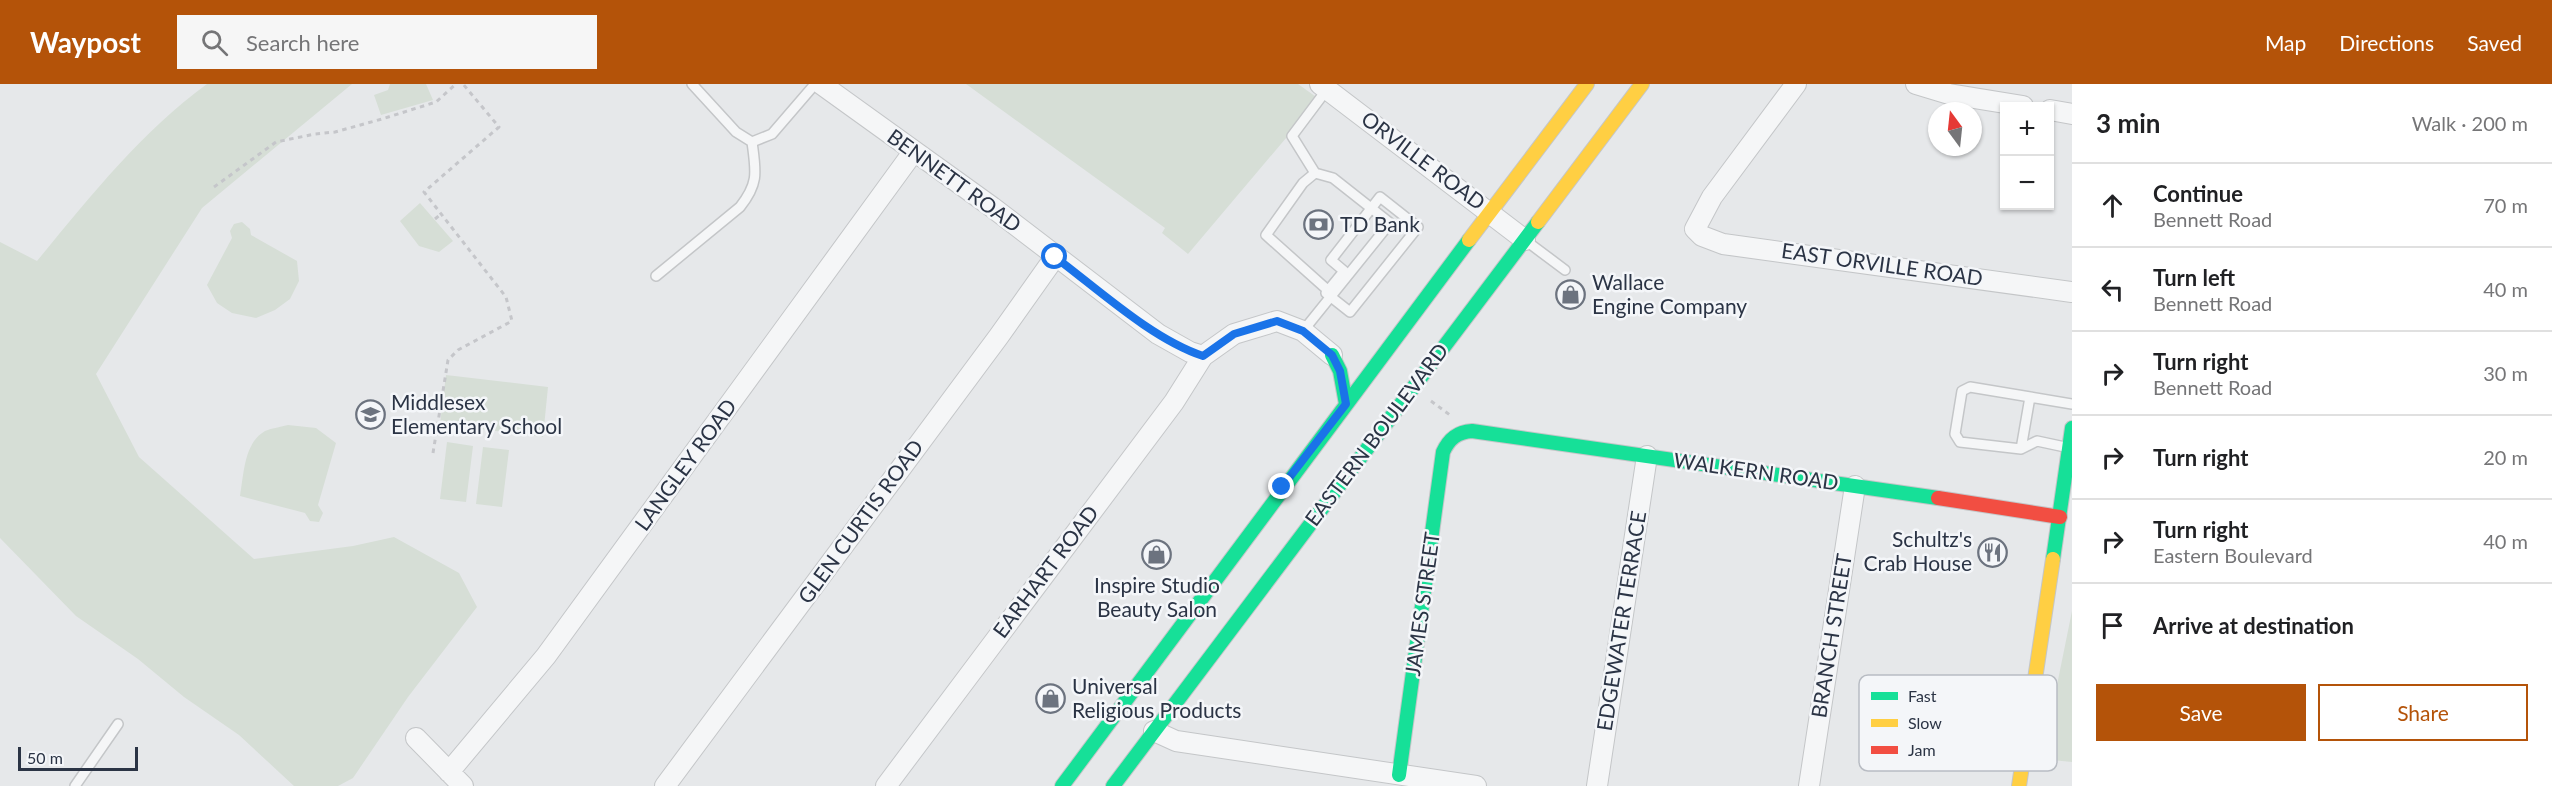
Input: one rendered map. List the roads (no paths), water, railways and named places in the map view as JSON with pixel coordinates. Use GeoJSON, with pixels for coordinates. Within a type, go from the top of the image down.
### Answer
{"type":"FeatureCollection","features":[{"type":"Feature","properties":{"kind":"main road","name":"EASTERN BOULEVARD"},"geometry":{"type":"LineString","coordinates":[[1062,786],[1587,84]]}},
{"type":"Feature","properties":{"kind":"main road","name":"EASTERN BOULEVARD"},"geometry":{"type":"LineString","coordinates":[[1113,786],[1642,84]]}},
{"type":"Feature","properties":{"kind":"main road"},"geometry":{"type":"LineString","coordinates":[[1332,355],[1344,363],[1356,365],[1378,361]]}},
{"type":"Feature","properties":{"kind":"main road"},"geometry":{"type":"LineString","coordinates":[[1332,355],[1340,371],[1346,404]]}},
{"type":"Feature","properties":{"kind":"main road"},"geometry":{"type":"LineString","coordinates":[[2036,675],[2072,428]]}},
{"type":"Feature","properties":{"kind":"main road","name":"WALKERN ROAD"},"geometry":{"type":"LineString","coordinates":[[1452,436],[1472,431],[2060,518]]}},
{"type":"Feature","properties":{"kind":"main road","name":"JAMES STREET"},"geometry":{"type":"LineString","coordinates":[[1399,776],[1443,452],[1452,436]]}},
{"type":"Feature","properties":{"kind":"main road"},"geometry":{"type":"LineString","coordinates":[[2019,786],[2021,771]]}},
{"type":"Feature","properties":{"kind":"street","name":"EAST ORVILLE ROAD"},"geometry":{"type":"LineString","coordinates":[[1797,84],[1712,197],[1695,229],[1702,236],[1723,244],[2072,292]]}},
{"type":"Feature","properties":{"kind":"street"},"geometry":{"type":"LineString","coordinates":[[1916,84],[1949,94],[2000,102]]}},
{"type":"Feature","properties":{"kind":"street","name":"BENNETT ROAD"},"geometry":{"type":"LineString","coordinates":[[826,86],[1158,334],[1182,348],[1203,356]]}},
{"type":"Feature","properties":{"kind":"street","name":"ORVILLE ROAD"},"geometry":{"type":"LineString","coordinates":[[1326,86],[1525,240]]}},
{"type":"Feature","properties":{"kind":"street"},"geometry":{"type":"LineString","coordinates":[[2054,111],[2072,114]]}},
{"type":"Feature","properties":{"kind":"street","name":"LANGLEY ROAD"},"geometry":{"type":"LineString","coordinates":[[456,779],[914,151]]}},
{"type":"Feature","properties":{"kind":"street","name":"GLEN CURTIS ROAD"},"geometry":{"type":"LineString","coordinates":[[665,786],[999,336],[1055,257]]}},
{"type":"Feature","properties":{"kind":"street"},"geometry":{"type":"LineString","coordinates":[[1203,356],[1234,334],[1277,321],[1303,331],[1332,355]]}},
{"type":"Feature","properties":{"kind":"street","name":"EARHART ROAD"},"geometry":{"type":"LineString","coordinates":[[886,786],[1174,402],[1203,356]]}},
{"type":"Feature","properties":{"kind":"street","name":"EDGEWATER TERRACE"},"geometry":{"type":"LineString","coordinates":[[1597,786],[1647,456]]}},
{"type":"Feature","properties":{"kind":"street","name":"BRANCH STREET"},"geometry":{"type":"LineString","coordinates":[[1809,786],[1855,486]]}},
{"type":"Feature","properties":{"kind":"street"},"geometry":{"type":"LineString","coordinates":[[1154,731],[1176,741],[1476,786]]}},
{"type":"Feature","properties":{"kind":"street"},"geometry":{"type":"LineString","coordinates":[[416,738],[456,779]]}},
{"type":"Feature","properties":{"kind":"lane"},"geometry":{"type":"LineString","coordinates":[[656,276],[740,207],[755,185],[756,170],[752,142],[736,132],[692,84]]}},
{"type":"Feature","properties":{"kind":"lane"},"geometry":{"type":"LineString","coordinates":[[752,142],[772,134],[826,86]]}},
{"type":"Feature","properties":{"kind":"lane"},"geometry":{"type":"LineString","coordinates":[[1303,331],[1390,223],[1333,178],[1316,172],[1292,136],[1326,86]]}},
{"type":"Feature","properties":{"kind":"lane"},"geometry":{"type":"LineString","coordinates":[[1316,172],[1303,183],[1266,235],[1333,294]]}},
{"type":"Feature","properties":{"kind":"lane"},"geometry":{"type":"LineString","coordinates":[[1380,197],[1418,227],[1350,312],[1326,293],[1344,271],[1331,260],[1371,208],[1380,197]]}},
{"type":"Feature","properties":{"kind":"lane"},"geometry":{"type":"LineString","coordinates":[[1525,240],[1565,270]]}},
{"type":"Feature","properties":{"kind":"lane"},"geometry":{"type":"LineString","coordinates":[[2069,448],[2037,441],[2021,449],[1960,442],[1955,434],[1962,391],[1970,387],[2072,404]]}},
{"type":"Feature","properties":{"kind":"lane"},"geometry":{"type":"LineString","coordinates":[[2021,449],[2030,397]]}},
{"type":"Feature","properties":{"kind":"lane"},"geometry":{"type":"LineString","coordinates":[[75,786],[118,724]]}},
{"type":"Feature","properties":{"kind":"place","name":"TD Bank"},"geometry":{"type":"Point","coordinates":[1319,225]}},
{"type":"Feature","properties":{"kind":"place","name":"Wallace Engine Company"},"geometry":{"type":"Point","coordinates":[1571,295]}},
{"type":"Feature","properties":{"kind":"place","name":"Middlesex Elementary School"},"geometry":{"type":"Point","coordinates":[370,415]}},
{"type":"Feature","properties":{"kind":"place","name":"Schultz's Crab House"},"geometry":{"type":"Point","coordinates":[1993,552]}},
{"type":"Feature","properties":{"kind":"place","name":"Inspire Studio Beauty Salon"},"geometry":{"type":"Point","coordinates":[1157,555]}},
{"type":"Feature","properties":{"kind":"place","name":"Universal Religious Products"},"geometry":{"type":"Point","coordinates":[1051,699]}}]}
